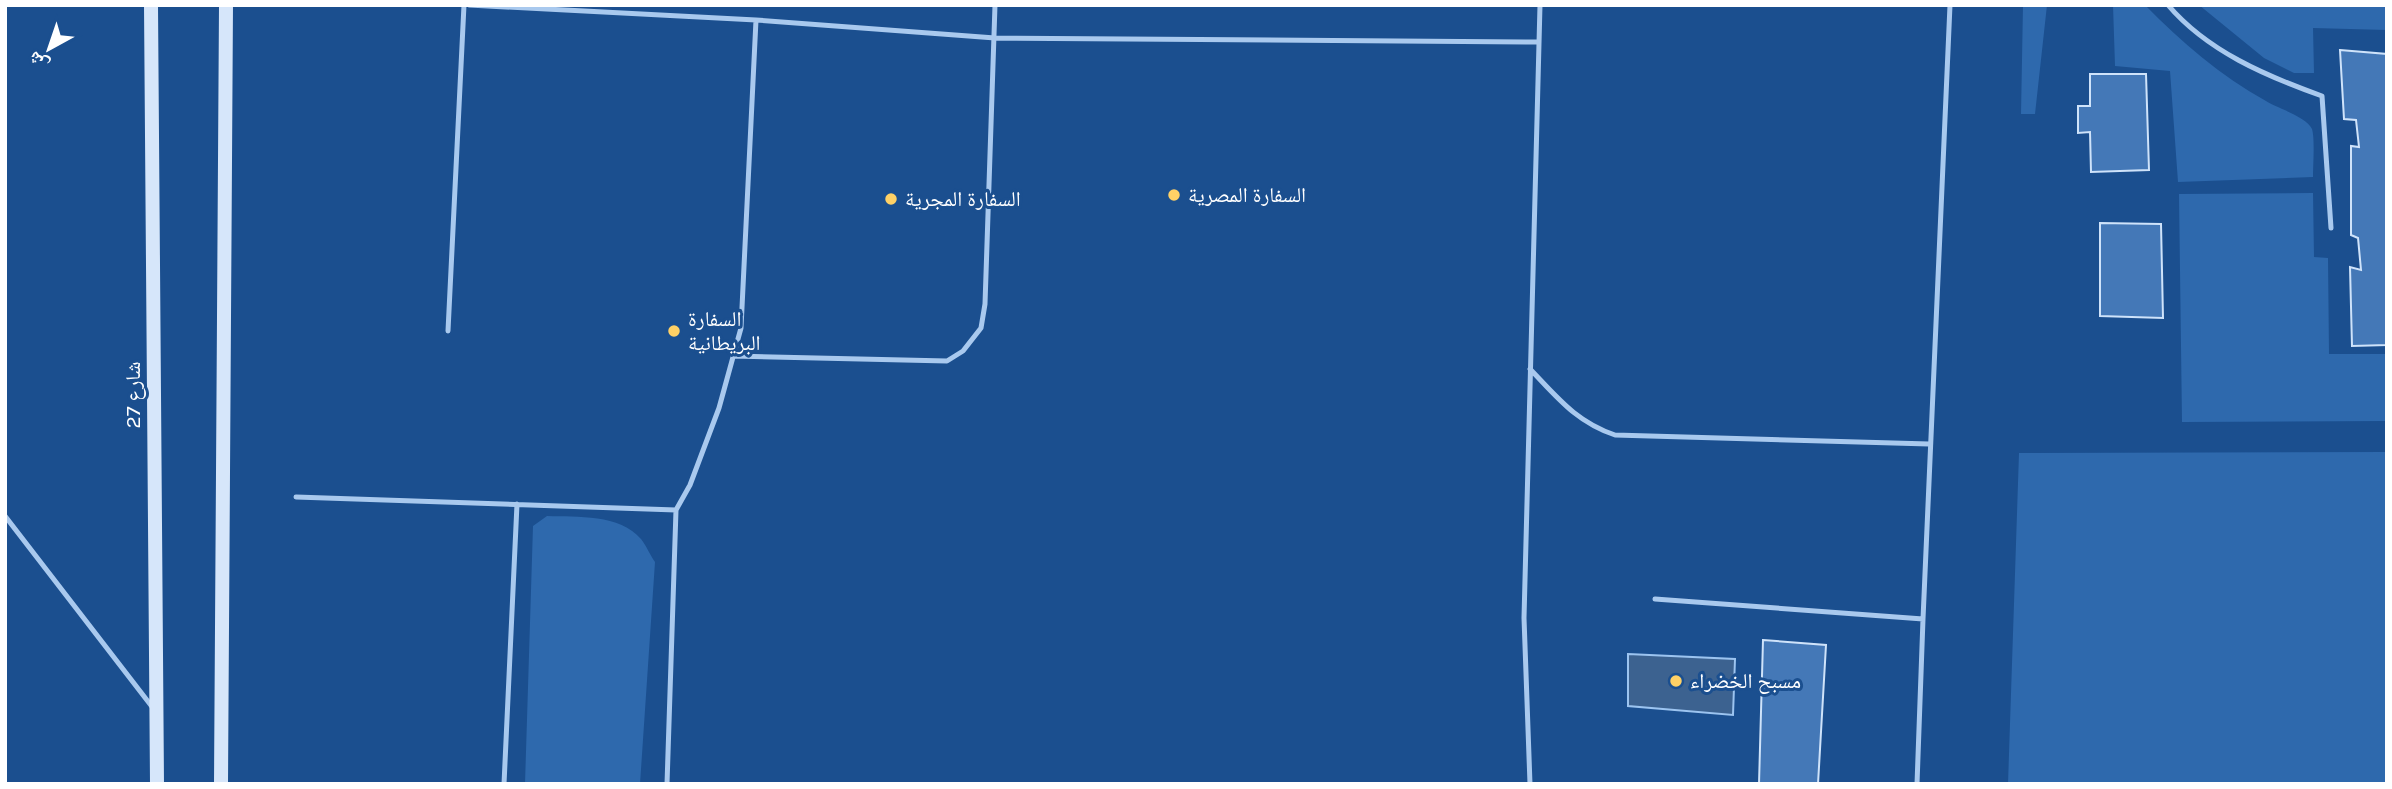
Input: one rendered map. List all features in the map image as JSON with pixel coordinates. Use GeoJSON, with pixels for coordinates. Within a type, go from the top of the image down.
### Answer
{"type":"FeatureCollection","features":[{"type":"Feature","properties":{"kind":"main road","name":"شارع 27"},"geometry":{"type":"LineString","coordinates":[[151,5],[157,784]]}},
{"type":"Feature","properties":{"kind":"main road"},"geometry":{"type":"LineString","coordinates":[[221,784],[226,5]]}},
{"type":"Feature","properties":{"kind":"lane"},"geometry":{"type":"LineString","coordinates":[[448,331],[467,5],[755,20],[995,38],[1539,42]]}},
{"type":"Feature","properties":{"kind":"lane"},"geometry":{"type":"LineString","coordinates":[[733,356],[947,361],[963,351],[981,328],[985,304],[995,5]]}},
{"type":"Feature","properties":{"kind":"lane"},"geometry":{"type":"LineString","coordinates":[[1530,784],[1524,618],[1540,5]]}},
{"type":"Feature","properties":{"kind":"lane"},"geometry":{"type":"LineString","coordinates":[[1917,784],[1929,444],[1950,5]]}},
{"type":"Feature","properties":{"kind":"lane"},"geometry":{"type":"LineString","coordinates":[[2168,5],[2175,14],[2219,49],[2270,77],[2322,96],[2330,228]]}},
{"type":"Feature","properties":{"kind":"lane"},"geometry":{"type":"LineString","coordinates":[[667,784],[676,510],[690,485],[719,408],[741,328],[755,20]]}},
{"type":"Feature","properties":{"kind":"lane"},"geometry":{"type":"LineString","coordinates":[[1530,369],[1570,411],[1594,428],[1615,435],[1929,444]]}},
{"type":"Feature","properties":{"kind":"lane"},"geometry":{"type":"LineString","coordinates":[[296,497],[676,510]]}},
{"type":"Feature","properties":{"kind":"lane"},"geometry":{"type":"LineString","coordinates":[[504,784],[517,504]]}},
{"type":"Feature","properties":{"kind":"lane"},"geometry":{"type":"LineString","coordinates":[[5,516],[157,713]]}},
{"type":"Feature","properties":{"kind":"lane"},"geometry":{"type":"LineString","coordinates":[[1655,599],[1923,619]]}},
{"type":"Feature","properties":{"kind":"shaded area"},"geometry":{"type":"Polygon","coordinates":[[[2023,5],[2047,5],[2035,114],[2021,114],[2023,5]]]}},
{"type":"Feature","properties":{"kind":"shaded area"},"geometry":{"type":"Polygon","coordinates":[[[2113,5],[2145,5],[2217,69],[2249,91],[2309,125],[2313,139],[2313,177],[2178,182],[2170,71],[2115,66],[2113,5]]]}},
{"type":"Feature","properties":{"kind":"shaded area"},"geometry":{"type":"Polygon","coordinates":[[[2199,5],[2387,5],[2387,30],[2313,28],[2314,73],[2294,73],[2264,58],[2199,5]]]}},
{"type":"Feature","properties":{"kind":"shaded area"},"geometry":{"type":"Polygon","coordinates":[[[2313,193],[2314,257],[2328,258],[2329,354],[2387,354],[2387,421],[2182,422],[2179,194],[2313,193]]]}},
{"type":"Feature","properties":{"kind":"shaded area"},"geometry":{"type":"Polygon","coordinates":[[[2387,452],[2387,784],[2008,784],[2019,453],[2387,452]]]}},
{"type":"Feature","properties":{"kind":"shaded area"},"geometry":{"type":"Polygon","coordinates":[[[547,516],[597,518],[622,525],[641,539],[655,562],[640,784],[525,784],[533,526],[547,516]]]}},
{"type":"Feature","properties":{"kind":"shaded area"},"geometry":{"type":"Polygon","coordinates":[[[1628,654],[1735,659],[1733,715],[1628,706],[1628,654]]]}},
{"type":"Feature","properties":{"kind":"building"},"geometry":{"type":"Polygon","coordinates":[[[2340,50],[2387,54],[2387,345],[2352,346],[2350,267],[2361,270],[2358,238],[2351,235],[2351,146],[2359,147],[2356,120],[2344,119],[2340,50]]]}},
{"type":"Feature","properties":{"kind":"building"},"geometry":{"type":"Polygon","coordinates":[[[2090,74],[2146,74],[2149,170],[2091,172],[2090,132],[2078,133],[2078,106],[2090,106],[2090,74]]]}},
{"type":"Feature","properties":{"kind":"building"},"geometry":{"type":"Polygon","coordinates":[[[2100,223],[2161,224],[2163,318],[2100,316],[2100,223]]]}},
{"type":"Feature","properties":{"kind":"building"},"geometry":{"type":"Polygon","coordinates":[[[1763,640],[1826,645],[1818,784],[1759,784],[1763,640]]]}},
{"type":"Feature","properties":{"kind":"place","name":"السفارة المصرية"},"geometry":{"type":"Point","coordinates":[1174,195]}},
{"type":"Feature","properties":{"kind":"place","name":"السفارة المجرية"},"geometry":{"type":"Point","coordinates":[891,199]}},
{"type":"Feature","properties":{"kind":"place","name":"السفارة البريطانية"},"geometry":{"type":"Point","coordinates":[674,331]}},
{"type":"Feature","properties":{"kind":"place","name":"مسبح الخضراء"},"geometry":{"type":"Point","coordinates":[1676,681]}}]}
